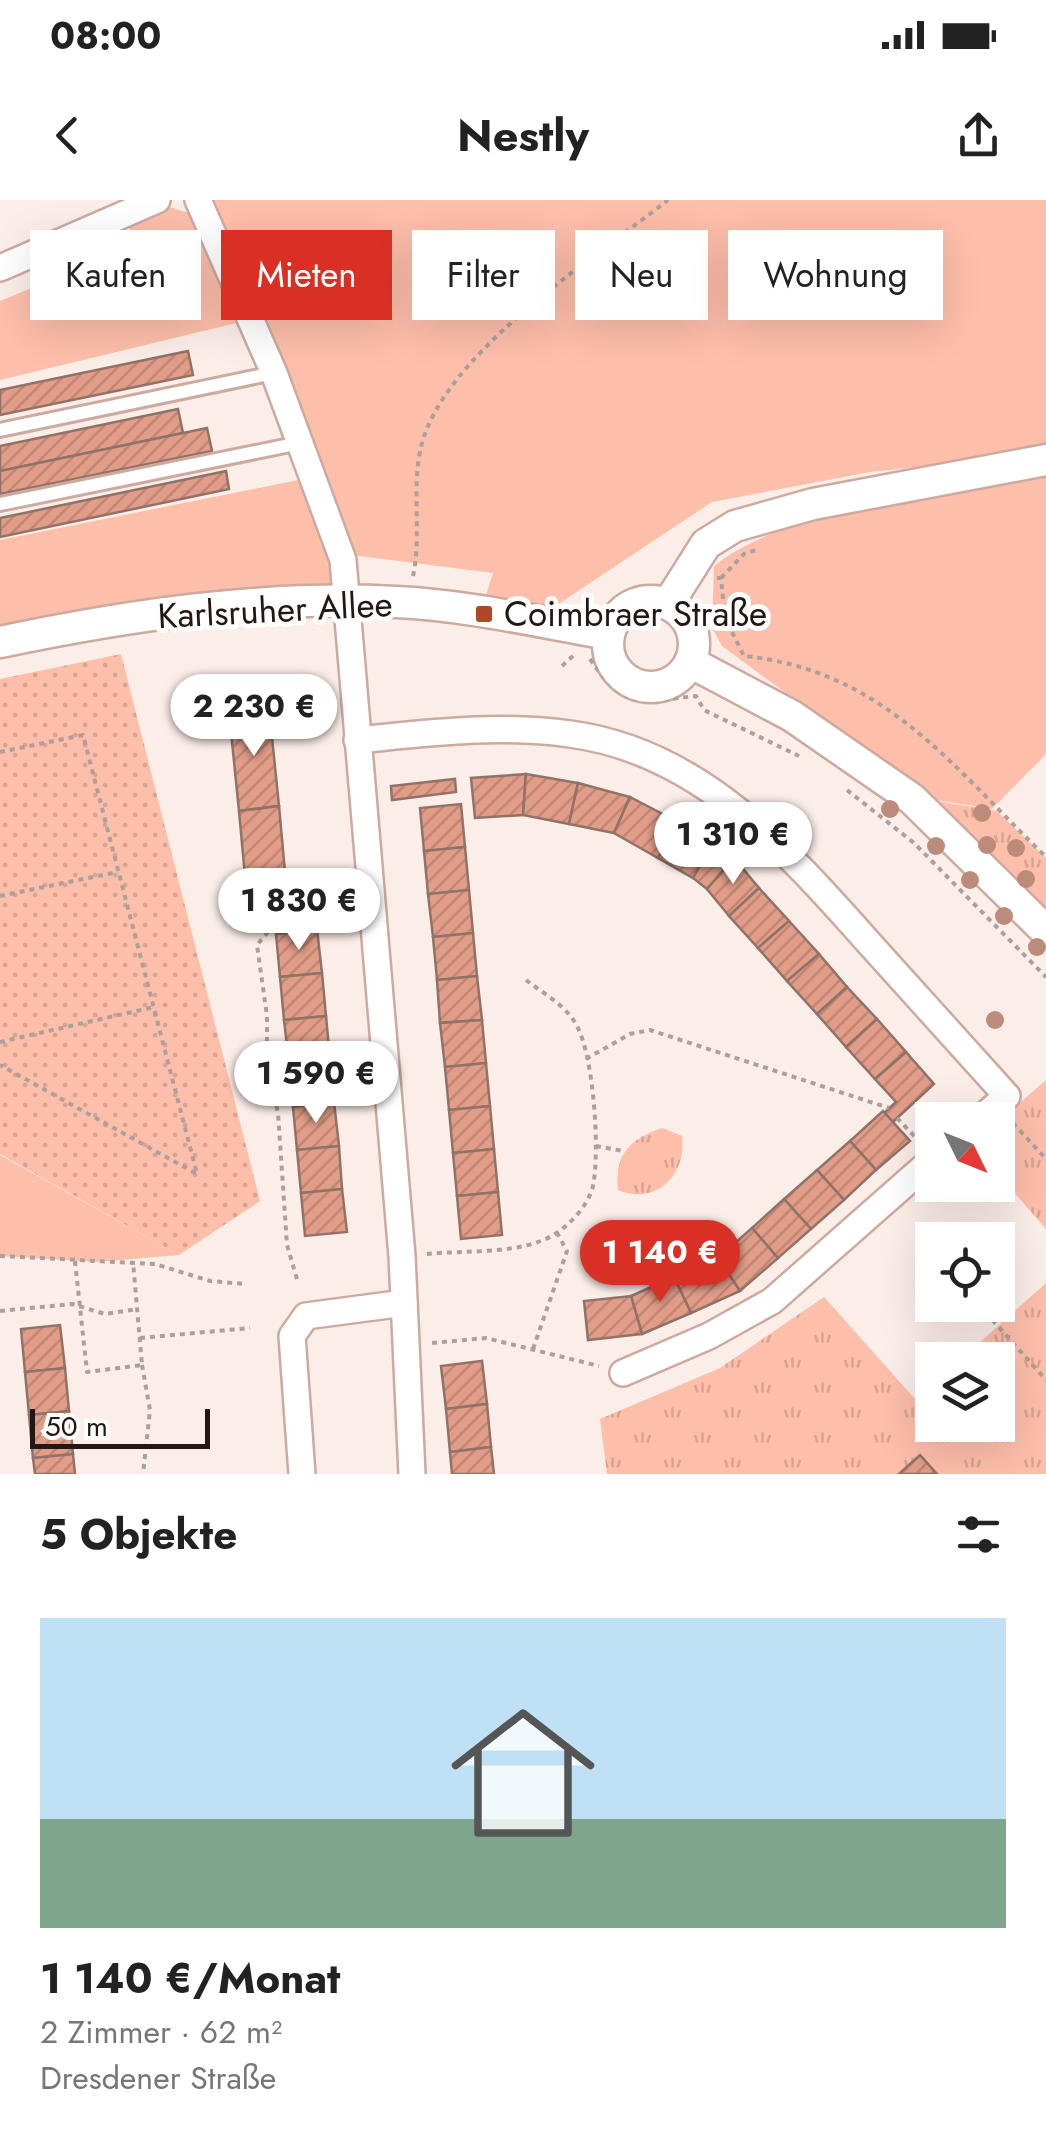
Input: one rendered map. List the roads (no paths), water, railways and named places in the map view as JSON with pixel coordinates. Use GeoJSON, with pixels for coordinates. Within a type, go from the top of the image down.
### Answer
{"type":"FeatureCollection","features":[{"type":"Feature","properties":{"kind":"street"},"geometry":{"type":"LineString","coordinates":[[0,268],[158,200]]}},
{"type":"Feature","properties":{"kind":"street"},"geometry":{"type":"LineString","coordinates":[[198,200],[274,374],[343,560],[402,1256],[412,1474]]}},
{"type":"Feature","properties":{"kind":"street"},"geometry":{"type":"LineString","coordinates":[[668,604],[697,556],[718,535],[766,516],[1046,460]]}},
{"type":"Feature","properties":{"kind":"street","name":"Karlsruher Allee"},"geometry":{"type":"LineString","coordinates":[[0,642],[180,612],[348,600],[425,604],[608,634]]}},
{"type":"Feature","properties":{"kind":"street"},"geometry":{"type":"LineString","coordinates":[[653,601],[668,604],[688,622],[693,635],[690,662],[671,682],[643,687],[630,682],[611,662],[608,634],[625,609],[653,601]]}},
{"type":"Feature","properties":{"kind":"street"},"geometry":{"type":"LineString","coordinates":[[690,662],[792,716],[912,798],[1046,931]]}},
{"type":"Feature","properties":{"kind":"street"},"geometry":{"type":"LineString","coordinates":[[358,740],[480,727],[572,734],[616,744],[672,767],[723,797],[785,850],[1006,1096],[999,1102]]}},
{"type":"Feature","properties":{"kind":"street"},"geometry":{"type":"LineString","coordinates":[[623,1373],[709,1336],[772,1300],[915,1163]]}},
{"type":"Feature","properties":{"kind":"street"},"geometry":{"type":"LineString","coordinates":[[302,1474],[292,1336],[306,1316],[404,1303]]}},
{"type":"Feature","properties":{"kind":"lane"},"geometry":{"type":"LineString","coordinates":[[0,430],[274,374]]}},
{"type":"Feature","properties":{"kind":"lane"},"geometry":{"type":"LineString","coordinates":[[0,504],[300,443]]}},
{"type":"Feature","properties":{"kind":"place","name":"Coimbraer Straße"},"geometry":{"type":"Point","coordinates":[484,614]}}]}
